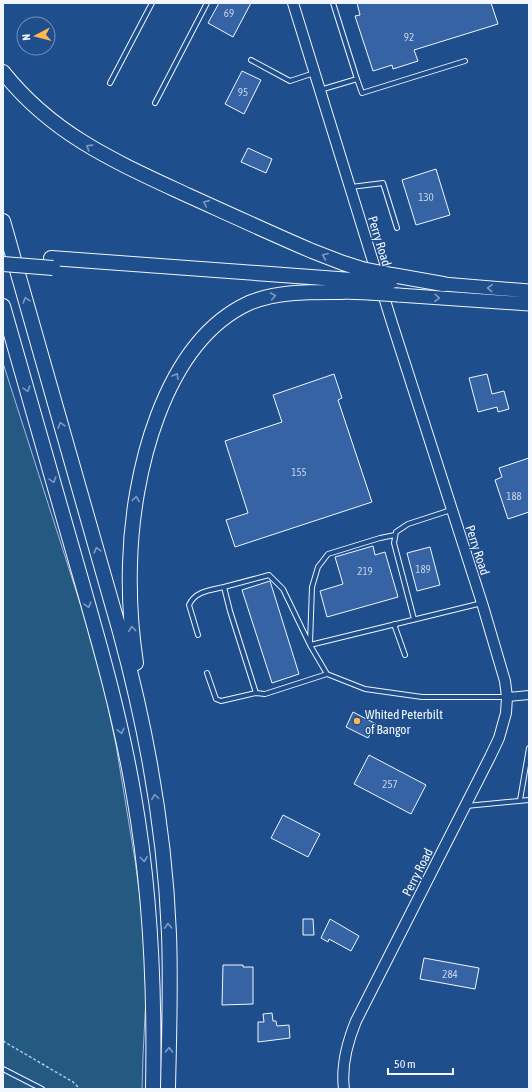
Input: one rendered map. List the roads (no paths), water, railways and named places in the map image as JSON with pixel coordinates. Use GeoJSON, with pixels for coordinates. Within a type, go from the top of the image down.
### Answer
{"type":"FeatureCollection","features":[{"type":"Feature","properties":{"kind":"highway"},"geometry":{"type":"LineString","coordinates":[[3,72],[20,92],[42,113],[73,136],[106,156],[312,251],[343,263],[365,281]]}},
{"type":"Feature","properties":{"kind":"highway"},"geometry":{"type":"LineString","coordinates":[[3,221],[120,632],[148,751]]}},
{"type":"Feature","properties":{"kind":"highway"},"geometry":{"type":"LineString","coordinates":[[3,255],[52,263],[342,292]]}},
{"type":"Feature","properties":{"kind":"highway"},"geometry":{"type":"LineString","coordinates":[[3,264],[52,263],[365,281],[529,304]]}},
{"type":"Feature","properties":{"kind":"highway"},"geometry":{"type":"LineString","coordinates":[[168,1089],[170,995],[168,926],[162,842],[132,634],[130,591],[130,563],[133,522],[139,485],[151,437],[163,402],[173,381],[198,344],[217,324],[250,303],[273,296],[298,293],[342,292],[365,281],[395,284],[443,284],[529,291]]}},
{"type":"Feature","properties":{"kind":"highway"},"geometry":{"type":"LineString","coordinates":[[3,306],[99,643],[120,727],[133,790],[144,860],[150,923],[153,1000],[153,1089]]}},
{"type":"Feature","properties":{"kind":"highway"},"geometry":{"type":"LineString","coordinates":[[3,322],[16,352]]}},
{"type":"Feature","properties":{"kind":"street","name":"Perry Road"},"geometry":{"type":"LineString","coordinates":[[292,3],[482,603],[503,672],[507,697],[506,713],[498,738],[356,1021],[346,1051],[344,1089]]}},
{"type":"Feature","properties":{"kind":"street"},"geometry":{"type":"LineString","coordinates":[[507,697],[529,695]]}},
{"type":"Feature","properties":{"kind":"lane"},"geometry":{"type":"LineString","coordinates":[[110,83],[152,3]]}},
{"type":"Feature","properties":{"kind":"lane"},"geometry":{"type":"LineString","coordinates":[[155,103],[207,3]]}},
{"type":"Feature","properties":{"kind":"lane"},"geometry":{"type":"LineString","coordinates":[[333,3],[362,93],[465,61]]}},
{"type":"Feature","properties":{"kind":"lane"},"geometry":{"type":"LineString","coordinates":[[251,60],[290,81],[314,73]]}},
{"type":"Feature","properties":{"kind":"lane"},"geometry":{"type":"LineString","coordinates":[[320,90],[356,78]]}},
{"type":"Feature","properties":{"kind":"lane"},"geometry":{"type":"LineString","coordinates":[[350,187],[383,184],[398,228]]}},
{"type":"Feature","properties":{"kind":"lane"},"geometry":{"type":"LineString","coordinates":[[414,619],[394,544],[396,532],[408,524],[452,510]]}},
{"type":"Feature","properties":{"kind":"lane"},"geometry":{"type":"LineString","coordinates":[[310,645],[312,587],[318,567],[328,554],[380,538],[395,535]]}},
{"type":"Feature","properties":{"kind":"lane"},"geometry":{"type":"LineString","coordinates":[[198,635],[189,605],[191,598],[200,593],[269,576],[283,590],[310,645],[328,674],[365,689],[422,697],[507,697]]}},
{"type":"Feature","properties":{"kind":"lane"},"geometry":{"type":"LineString","coordinates":[[224,587],[256,693]]}},
{"type":"Feature","properties":{"kind":"lane"},"geometry":{"type":"LineString","coordinates":[[310,645],[482,603]]}},
{"type":"Feature","properties":{"kind":"lane"},"geometry":{"type":"LineString","coordinates":[[394,624],[405,655]]}},
{"type":"Feature","properties":{"kind":"lane"},"geometry":{"type":"LineString","coordinates":[[208,672],[216,699],[221,701],[256,693],[265,694],[328,674]]}},
{"type":"Feature","properties":{"kind":"lane"},"geometry":{"type":"LineString","coordinates":[[520,800],[529,748]]}},
{"type":"Feature","properties":{"kind":"lane"},"geometry":{"type":"LineString","coordinates":[[465,806],[529,800]]}},
{"type":"Feature","properties":{"kind":"lane"},"geometry":{"type":"LineString","coordinates":[[3,1069],[42,1089]]}},
{"type":"Feature","properties":{"kind":"place","name":"Whited Peterbilt of Bangor"},"geometry":{"type":"Point","coordinates":[357,721]}}]}
